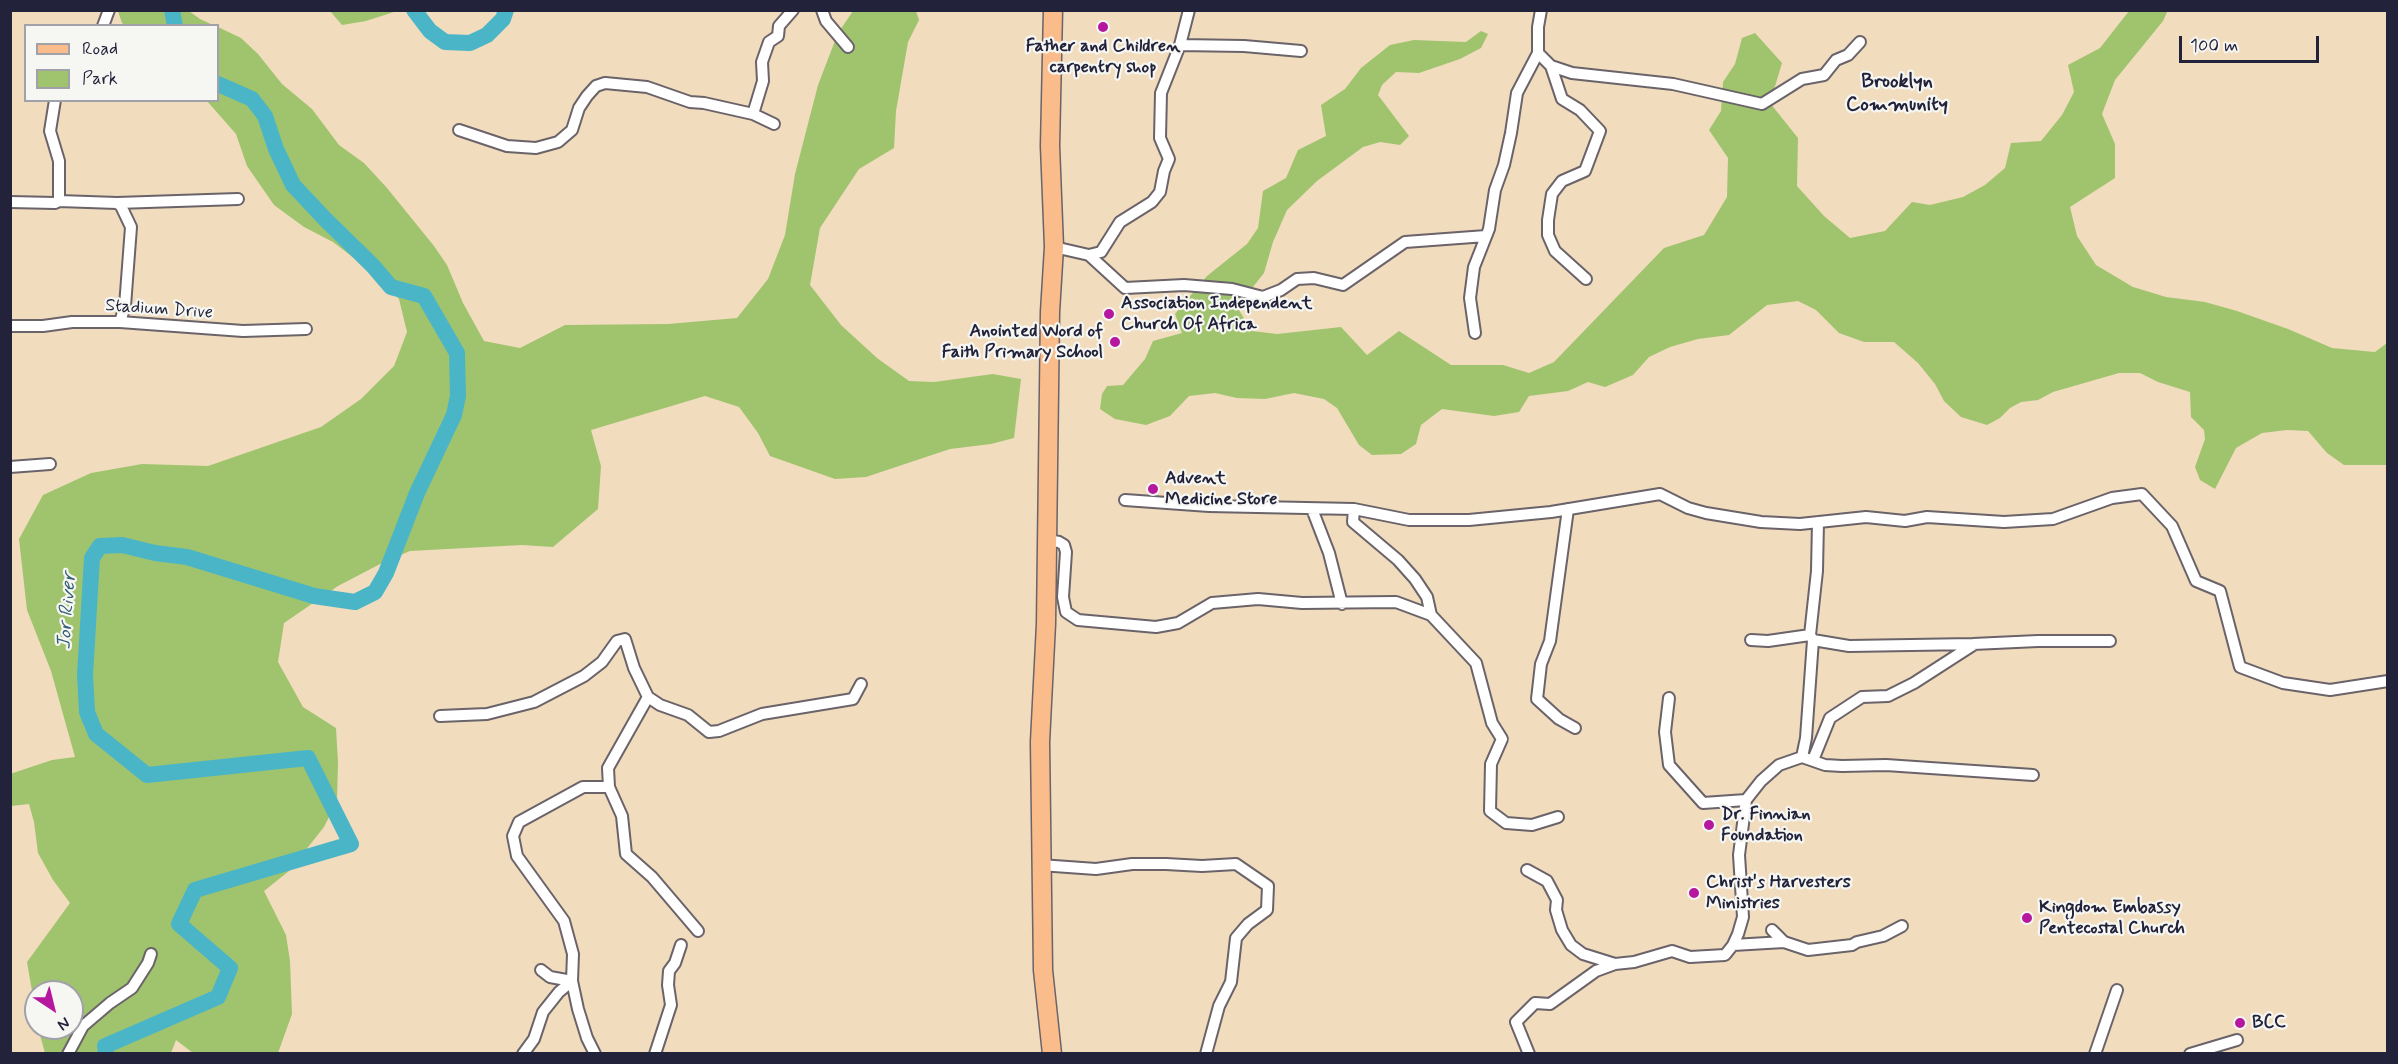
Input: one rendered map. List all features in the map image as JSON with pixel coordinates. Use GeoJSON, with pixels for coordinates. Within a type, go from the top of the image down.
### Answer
{"type":"FeatureCollection","features":[{"type":"Feature","properties":{"kind":"main road"},"geometry":{"type":"LineString","coordinates":[[1052,1053],[1043,970],[1040,742],[1048,540],[1050,312],[1054,247],[1050,146],[1053,10]]}},
{"type":"Feature","properties":{"kind":"street"},"geometry":{"type":"LineString","coordinates":[[753,114],[763,81],[762,62],[769,42],[778,36],[779,26],[793,10]]}},
{"type":"Feature","properties":{"kind":"street"},"geometry":{"type":"LineString","coordinates":[[822,10],[826,21],[848,47]]}},
{"type":"Feature","properties":{"kind":"street"},"geometry":{"type":"LineString","coordinates":[[1054,247],[1089,255],[1101,252],[1120,222],[1152,202],[1160,192],[1169,159],[1160,138],[1161,93],[1180,45],[1189,10]]}},
{"type":"Feature","properties":{"kind":"street"},"geometry":{"type":"LineString","coordinates":[[1475,333],[1470,298],[1474,267],[1486,236],[1495,190],[1504,165],[1517,93],[1538,53],[1538,27],[1541,10]]}},
{"type":"Feature","properties":{"kind":"street"},"geometry":{"type":"LineString","coordinates":[[1538,53],[1551,66],[1572,73],[1673,84],[1762,104],[1802,79],[1824,75],[1836,60],[1848,56],[1860,42]]}},
{"type":"Feature","properties":{"kind":"street"},"geometry":{"type":"LineString","coordinates":[[1180,45],[1244,46],[1301,51]]}},
{"type":"Feature","properties":{"kind":"street"},"geometry":{"type":"LineString","coordinates":[[1551,66],[1562,99],[1580,110],[1600,131],[1585,171],[1562,182],[1552,194],[1548,220],[1548,234],[1555,251],[1586,279]]}},
{"type":"Feature","properties":{"kind":"street"},"geometry":{"type":"LineString","coordinates":[[459,130],[507,146],[536,148],[558,142],[572,130],[579,108],[587,96],[596,86],[605,83],[647,87],[690,102],[753,114],[774,124]]}},
{"type":"Feature","properties":{"kind":"street"},"geometry":{"type":"LineString","coordinates":[[55,102],[50,130],[59,161],[59,201]]}},
{"type":"Feature","properties":{"kind":"street"},"geometry":{"type":"LineString","coordinates":[[10,202],[117,203],[238,199]]}},
{"type":"Feature","properties":{"kind":"street"},"geometry":{"type":"LineString","coordinates":[[117,203],[125,213],[131,227],[125,306],[120,322]]}},
{"type":"Feature","properties":{"kind":"street"},"geometry":{"type":"LineString","coordinates":[[1089,255],[1125,288],[1184,285],[1232,289],[1263,297],[1281,290],[1297,279],[1314,278],[1343,285],[1405,242],[1486,236]]}},
{"type":"Feature","properties":{"kind":"street","name":"Stadium Drive"},"geometry":{"type":"LineString","coordinates":[[10,326],[120,322],[243,331],[306,329]]}},
{"type":"Feature","properties":{"kind":"street"},"geometry":{"type":"LineString","coordinates":[[10,467],[50,464]]}},
{"type":"Feature","properties":{"kind":"street"},"geometry":{"type":"LineString","coordinates":[[1125,500],[1209,506],[1354,509],[1409,520],[1469,520],[1568,509],[1660,494],[1688,508],[1706,513],[1761,522],[1800,524],[1866,517],[1905,521],[1927,516],[2004,522],[2053,519],[2112,498],[2142,494],[2172,526],[2196,581],[2220,591],[2240,667],[2283,683],[2330,690],[2388,681]]}},
{"type":"Feature","properties":{"kind":"street"},"geometry":{"type":"LineString","coordinates":[[1312,509],[1329,553],[1342,604]]}},
{"type":"Feature","properties":{"kind":"street"},"geometry":{"type":"LineString","coordinates":[[1354,509],[1353,522],[1398,560],[1414,579],[1427,597],[1431,615]]}},
{"type":"Feature","properties":{"kind":"street"},"geometry":{"type":"LineString","coordinates":[[1568,509],[1550,641],[1541,664],[1537,699],[1559,719],[1575,729]]}},
{"type":"Feature","properties":{"kind":"street"},"geometry":{"type":"LineString","coordinates":[[1807,758],[1806,738],[1818,522]]}},
{"type":"Feature","properties":{"kind":"street"},"geometry":{"type":"LineString","coordinates":[[1048,540],[1064,545],[1066,552],[1063,597],[1065,612],[1078,620],[1156,627],[1178,623],[1212,603],[1258,599],[1342,604],[1396,602],[1431,615],[1476,663],[1492,723],[1502,739],[1491,764],[1490,811],[1506,823],[1532,825],[1558,817]]}},
{"type":"Feature","properties":{"kind":"street"},"geometry":{"type":"LineString","coordinates":[[1751,640],[1768,641],[1811,637],[1849,646],[2110,641]]}},
{"type":"Feature","properties":{"kind":"street"},"geometry":{"type":"LineString","coordinates":[[440,716],[487,714],[534,702],[584,676],[602,662],[617,641],[626,639],[634,668],[648,697],[660,705],[688,714],[710,732],[719,731],[762,714],[853,699],[861,684]]}},
{"type":"Feature","properties":{"kind":"street"},"geometry":{"type":"LineString","coordinates":[[1807,758],[1830,718],[1862,697],[1888,696],[1897,692],[1973,644]]}},
{"type":"Feature","properties":{"kind":"street"},"geometry":{"type":"LineString","coordinates":[[648,697],[608,768],[609,787],[622,816],[626,854],[651,877],[698,931]]}},
{"type":"Feature","properties":{"kind":"street"},"geometry":{"type":"LineString","coordinates":[[1669,698],[1665,732],[1669,765],[1703,803],[1746,800]]}},
{"type":"Feature","properties":{"kind":"street"},"geometry":{"type":"LineString","coordinates":[[1529,1053],[1516,1022],[1535,1003],[1550,1004],[1596,971],[1615,964],[1634,962],[1672,951],[1690,957],[1725,955],[1733,945],[1743,917],[1739,855],[1746,800],[1761,781],[1779,765],[1807,758],[1825,765],[1886,765],[2033,775]]}},
{"type":"Feature","properties":{"kind":"street"},"geometry":{"type":"LineString","coordinates":[[595,1053],[587,1038],[578,1009],[572,981],[573,954],[564,921],[518,856],[513,836],[519,822],[583,787],[609,787]]}},
{"type":"Feature","properties":{"kind":"street"},"geometry":{"type":"LineString","coordinates":[[1040,865],[1096,869],[1132,864],[1202,866],[1236,864],[1268,886],[1267,910],[1248,924],[1236,938],[1231,982],[1219,1006],[1206,1053]]}},
{"type":"Feature","properties":{"kind":"street"},"geometry":{"type":"LineString","coordinates":[[1527,870],[1547,881],[1557,900],[1556,910],[1562,930],[1571,945],[1583,954],[1615,964]]}},
{"type":"Feature","properties":{"kind":"street"},"geometry":{"type":"LineString","coordinates":[[1733,945],[1784,942],[1808,950],[1852,945],[1883,936],[1902,926]]}},
{"type":"Feature","properties":{"kind":"street"},"geometry":{"type":"LineString","coordinates":[[1772,930],[1784,942]]}},
{"type":"Feature","properties":{"kind":"street"},"geometry":{"type":"LineString","coordinates":[[654,1053],[671,1005],[668,985],[669,971],[675,963],[681,945]]}},
{"type":"Feature","properties":{"kind":"street"},"geometry":{"type":"LineString","coordinates":[[68,1053],[83,1026],[132,988],[151,954]]}},
{"type":"Feature","properties":{"kind":"street"},"geometry":{"type":"LineString","coordinates":[[541,970],[550,977],[572,981]]}},
{"type":"Feature","properties":{"kind":"street"},"geometry":{"type":"LineString","coordinates":[[523,1053],[534,1039],[543,1012],[559,992],[572,981]]}},
{"type":"Feature","properties":{"kind":"street"},"geometry":{"type":"LineString","coordinates":[[2095,1053],[2117,990]]}},
{"type":"Feature","properties":{"kind":"street"},"geometry":{"type":"LineString","coordinates":[[2190,1053],[2237,1040]]}},
{"type":"Feature","properties":{"kind":"green space"},"geometry":{"type":"Polygon","coordinates":[[[2168,10],[2163,21],[2115,80],[2102,114],[2115,144],[2115,178],[2070,207],[2077,236],[2096,265],[2133,287],[2166,297],[2205,302],[2237,311],[2332,348],[2375,352],[2387,343],[2387,465],[2344,465],[2327,453],[2308,431],[2287,430],[2262,433],[2236,448],[2215,489],[2200,480],[2195,467],[2205,439],[2204,430],[2191,417],[2190,392],[2158,382],[2140,373],[2119,373],[2053,392],[2038,400],[2021,402],[1987,425],[1961,417],[1944,401],[1935,384],[1918,363],[1894,342],[1864,342],[1839,333],[1816,310],[1798,301],[1767,305],[1729,335],[1698,339],[1670,347],[1649,357],[1633,375],[1605,387],[1588,382],[1568,391],[1529,396],[1519,412],[1494,416],[1442,409],[1421,425],[1416,444],[1401,454],[1372,455],[1359,445],[1337,408],[1324,399],[1294,393],[1265,399],[1237,398],[1215,393],[1189,396],[1170,416],[1146,425],[1115,419],[1100,409],[1102,394],[1107,386],[1123,385],[1145,359],[1153,341],[1182,333],[1175,314],[1207,276],[1247,244],[1258,228],[1263,191],[1286,178],[1298,150],[1326,136],[1321,105],[1345,89],[1361,68],[1390,45],[1414,40],[1466,42],[1481,31],[1488,34],[1481,48],[1460,59],[1419,73],[1396,72],[1382,85],[1378,95],[1409,136],[1400,145],[1380,142],[1363,147],[1317,181],[1287,210],[1273,242],[1264,273],[1237,307],[1252,331],[1277,334],[1341,327],[1367,355],[1399,331],[1451,365],[1503,365],[1529,373],[1554,362],[1664,248],[1704,235],[1727,197],[1728,158],[1709,130],[1721,111],[1723,82],[1735,64],[1742,38],[1755,33],[1782,63],[1770,103],[1798,138],[1797,186],[1824,216],[1850,238],[1885,231],[1912,202],[1930,205],[1963,197],[1985,185],[2005,168],[2011,143],[2041,141],[2062,115],[2074,92],[2068,65],[2100,48],[2129,11],[2168,10]]]}},
{"type":"Feature","properties":{"kind":"green space"},"geometry":{"type":"Polygon","coordinates":[[[118,11],[189,11],[211,24],[124,24],[118,11]]]}},
{"type":"Feature","properties":{"kind":"green space"},"geometry":{"type":"Polygon","coordinates":[[[330,11],[397,11],[366,21],[342,25],[330,11]]]}},
{"type":"Feature","properties":{"kind":"green space"},"geometry":{"type":"Polygon","coordinates":[[[853,11],[916,11],[919,20],[908,42],[896,111],[894,148],[859,169],[820,228],[810,285],[841,325],[877,358],[909,381],[934,382],[993,374],[1021,379],[1014,438],[991,444],[950,449],[866,477],[835,479],[770,456],[758,433],[739,407],[705,396],[591,430],[601,466],[598,509],[553,547],[522,545],[410,551],[338,586],[284,623],[278,662],[303,707],[336,728],[338,762],[337,801],[324,827],[289,871],[264,891],[286,935],[290,961],[292,1014],[278,1053],[193,1053],[176,1040],[171,1053],[45,1053],[41,1040],[84,1040],[84,980],[30,980],[27,962],[70,903],[53,880],[38,853],[29,804],[11,806],[10,774],[52,760],[75,757],[51,671],[27,610],[19,539],[43,495],[91,473],[142,464],[208,466],[321,427],[361,399],[394,366],[407,332],[399,299],[380,278],[333,242],[304,227],[274,205],[247,166],[236,134],[208,102],[219,102],[219,27],[241,38],[258,54],[282,84],[312,109],[339,145],[364,163],[387,188],[447,265],[463,303],[484,341],[520,348],[565,325],[668,324],[737,318],[768,279],[785,235],[795,174],[818,85],[838,33],[853,11]]]}},
{"type":"Feature","properties":{"kind":"waterway","name":"Jor River"},"geometry":{"type":"LineString","coordinates":[[172,10],[175,24]]}},
{"type":"Feature","properties":{"kind":"waterway","name":"Jor River"},"geometry":{"type":"LineString","coordinates":[[414,10],[430,31],[445,42],[470,43],[487,35],[503,19],[506,10]]}},
{"type":"Feature","properties":{"kind":"waterway","name":"Jor River"},"geometry":{"type":"LineString","coordinates":[[106,1054],[105,1046],[218,997],[230,968],[179,924],[195,890],[351,844],[308,758],[147,775],[96,734],[87,712],[85,675],[92,558],[100,546],[122,545],[155,553],[187,557],[314,596],[355,602],[375,592],[386,573],[417,493],[454,415],[458,396],[457,353],[424,296],[391,287],[325,219],[293,185],[276,149],[265,116],[252,99],[219,84]]}},
{"type":"Feature","properties":{"kind":"place","name":"Father and Children carpentry shop"},"geometry":{"type":"Point","coordinates":[1103,27]}},
{"type":"Feature","properties":{"kind":"place","name":"Association Independent Church Of Africa"},"geometry":{"type":"Point","coordinates":[1109,314]}},
{"type":"Feature","properties":{"kind":"place","name":"Anointed Word of Faith Primary School"},"geometry":{"type":"Point","coordinates":[1115,342]}},
{"type":"Feature","properties":{"kind":"place","name":"Advent Medicine Store"},"geometry":{"type":"Point","coordinates":[1153,489]}},
{"type":"Feature","properties":{"kind":"place","name":"Dr. Finnian Foundation"},"geometry":{"type":"Point","coordinates":[1709,825]}},
{"type":"Feature","properties":{"kind":"place","name":"Christ's Harvesters Ministries"},"geometry":{"type":"Point","coordinates":[1694,893]}},
{"type":"Feature","properties":{"kind":"place","name":"Kingdom Embassy Pentecostal Church"},"geometry":{"type":"Point","coordinates":[2027,918]}},
{"type":"Feature","properties":{"kind":"place","name":"BCC"},"geometry":{"type":"Point","coordinates":[2240,1023]}},
{"type":"Feature","properties":{"kind":"district","name":"Brooklyn Community"},"geometry":{"type":"Point","coordinates":[1897,94]}}]}
